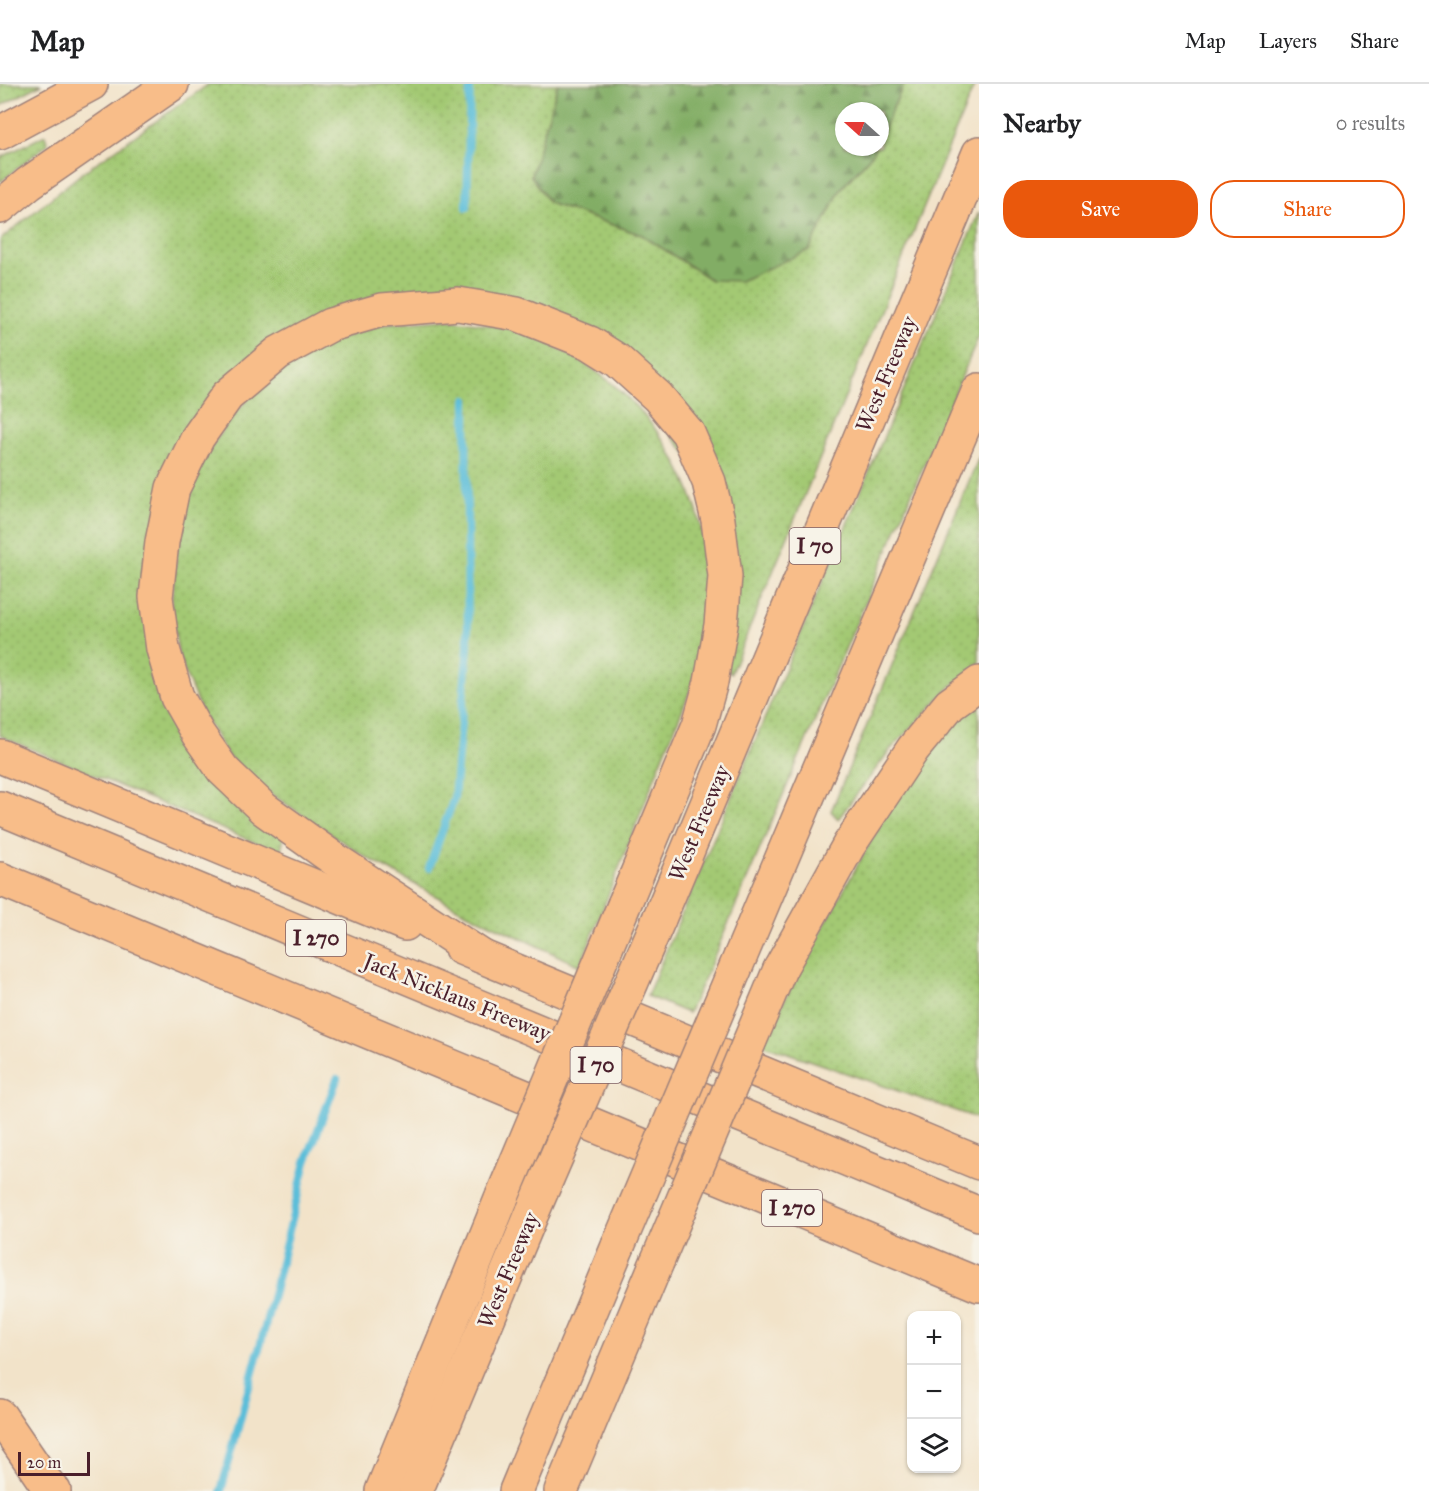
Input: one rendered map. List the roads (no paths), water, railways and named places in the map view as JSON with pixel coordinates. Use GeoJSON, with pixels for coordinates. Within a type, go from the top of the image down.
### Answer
{"type":"FeatureCollection","features":[{"type":"Feature","properties":{"kind":"highway"},"geometry":{"type":"LineString","coordinates":[[0,133],[91,84]]}},
{"type":"Feature","properties":{"kind":"highway"},"geometry":{"type":"LineString","coordinates":[[0,207],[29,183],[172,84]]}},
{"type":"Feature","properties":{"kind":"highway","name":"West Freeway"},"geometry":{"type":"LineString","coordinates":[[416,1491],[979,153]]}},
{"type":"Feature","properties":{"kind":"highway"},"geometry":{"type":"LineString","coordinates":[[381,1491],[699,725],[711,682],[721,626],[725,576],[718,520],[709,482],[688,434],[658,397],[617,360],[590,343],[517,314],[458,304],[382,310],[330,325],[278,353],[227,396],[198,437],[173,488],[162,542],[156,597],[163,649],[177,697],[198,734],[223,770],[264,809],[481,956]]}},
{"type":"Feature","properties":{"kind":"highway"},"geometry":{"type":"LineString","coordinates":[[516,1491],[979,390]]}},
{"type":"Feature","properties":{"kind":"highway"},"geometry":{"type":"LineString","coordinates":[[561,1491],[780,969],[849,845],[913,749],[950,704],[979,683]]}},
{"type":"Feature","properties":{"kind":"highway"},"geometry":{"type":"LineString","coordinates":[[0,756],[979,1163]]}},
{"type":"Feature","properties":{"kind":"highway","name":"Jack Nicklaus Freeway"},"geometry":{"type":"LineString","coordinates":[[0,808],[979,1214]]}},
{"type":"Feature","properties":{"kind":"highway","name":"I 270"},"geometry":{"type":"LineString","coordinates":[[0,879],[979,1285]]}},
{"type":"Feature","properties":{"kind":"highway"},"geometry":{"type":"LineString","coordinates":[[806,1092],[979,1144]]}},
{"type":"Feature","properties":{"kind":"highway"},"geometry":{"type":"LineString","coordinates":[[0,1416],[54,1491]]}},
{"type":"Feature","properties":{"kind":"waterway"},"geometry":{"type":"LineString","coordinates":[[467,207],[470,84]]}},
{"type":"Feature","properties":{"kind":"waterway"},"geometry":{"type":"LineString","coordinates":[[429,868],[454,798],[468,647],[466,400]]}},
{"type":"Feature","properties":{"kind":"waterway"},"geometry":{"type":"LineString","coordinates":[[221,1491],[306,1162],[337,1079]]}}]}
